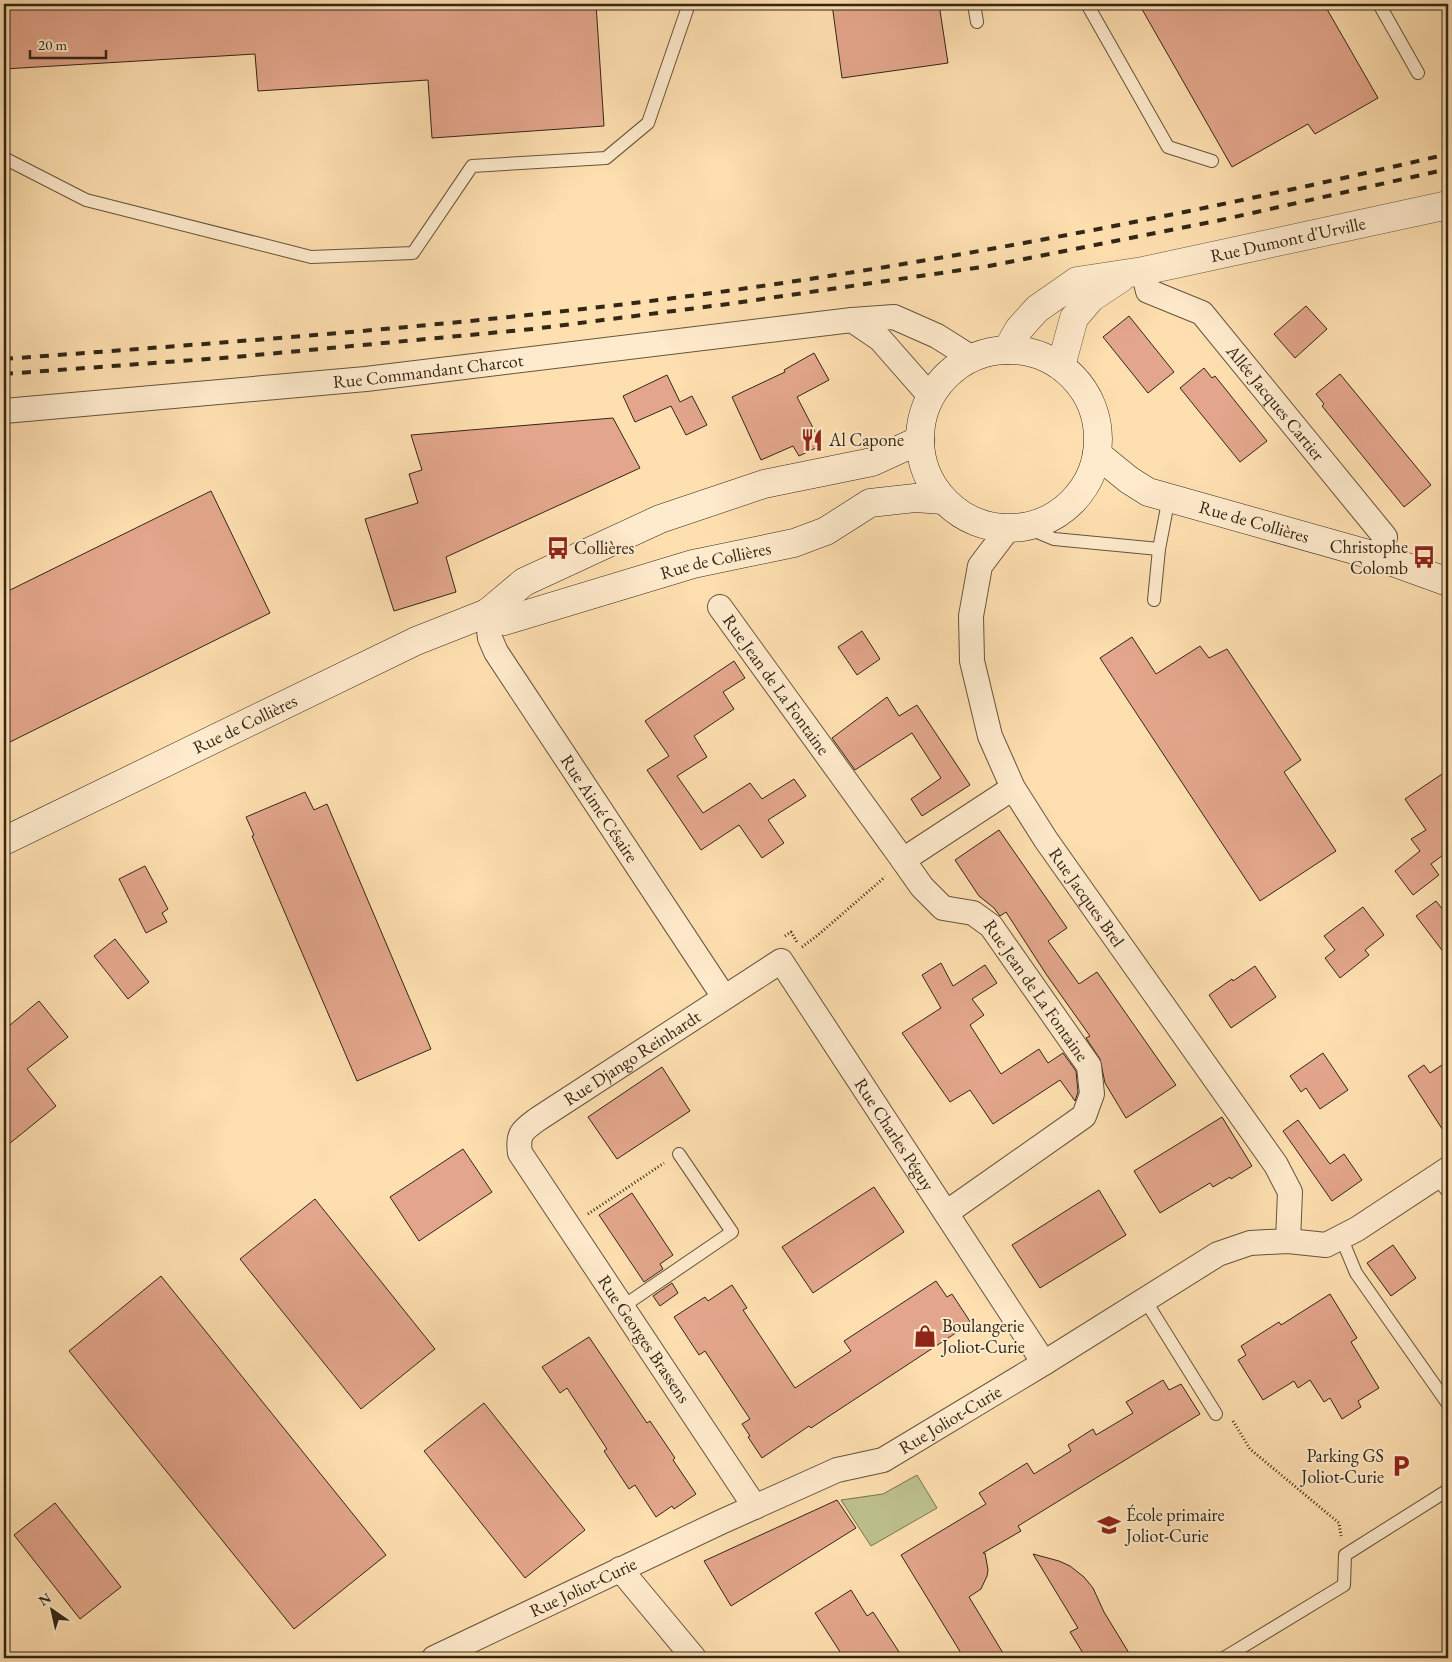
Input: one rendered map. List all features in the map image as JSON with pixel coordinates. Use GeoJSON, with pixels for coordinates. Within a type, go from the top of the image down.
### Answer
{"type":"FeatureCollection","features":[{"type":"Feature","properties":{"kind":"main road","name":"Rue Dumont d'Urville"},"geometry":{"type":"LineString","coordinates":[[1007,350],[1019,329],[1036,309],[1077,281],[1136,272],[1448,205]]}},
{"type":"Feature","properties":{"kind":"main road","name":"Rue Dumont d'Urville"},"geometry":{"type":"LineString","coordinates":[[1061,366],[1074,318],[1091,298],[1136,272]]}},
{"type":"Feature","properties":{"kind":"main road"},"geometry":{"type":"LineString","coordinates":[[1007,350],[1027,352],[1052,361],[1072,375],[1086,393],[1094,412],[1098,435],[1097,454],[1092,473],[1078,497],[1060,513],[1042,522],[1016,528],[989,526],[969,519],[943,500],[928,476],[922,460],[920,440],[924,411],[930,396],[946,376],[981,354],[1007,350]]}},
{"type":"Feature","properties":{"kind":"main road","name":"Rue de Collières"},"geometry":{"type":"LineString","coordinates":[[4,841],[416,641],[487,612],[524,582],[660,519],[764,484],[872,462],[920,440]]}},
{"type":"Feature","properties":{"kind":"main road","name":"Rue de Collières"},"geometry":{"type":"LineString","coordinates":[[1097,454],[1129,480],[1148,492],[1379,557],[1448,582]]}},
{"type":"Feature","properties":{"kind":"main road","name":"Rue de Collières"},"geometry":{"type":"LineString","coordinates":[[487,612],[504,621],[692,564],[794,543],[826,531],[870,503],[915,498],[943,500]]}},
{"type":"Feature","properties":{"kind":"street","name":"Allée Jacques Cartier"},"geometry":{"type":"LineString","coordinates":[[1136,272],[1148,292],[1202,312],[1386,537],[1379,557]]}},
{"type":"Feature","properties":{"kind":"street","name":"Rue Commandant Charcot"},"geometry":{"type":"LineString","coordinates":[[4,411],[366,379],[852,320],[894,317],[936,336],[972,358]]}},
{"type":"Feature","properties":{"kind":"street"},"geometry":{"type":"LineString","coordinates":[[852,320],[880,339],[930,396]]}},
{"type":"Feature","properties":{"kind":"street","name":"Rue Jacques Brel"},"geometry":{"type":"LineString","coordinates":[[1016,528],[980,566],[971,616],[972,661],[990,736],[1013,788],[1058,856],[1276,1164],[1290,1192],[1288,1241]]}},
{"type":"Feature","properties":{"kind":"street","name":"Rue Jean de La Fontaine"},"geometry":{"type":"LineString","coordinates":[[720,608],[922,888],[943,908],[972,913],[992,926],[1089,1066],[1092,1094],[1084,1116],[946,1213]]}},
{"type":"Feature","properties":{"kind":"street","name":"Rue Aimé Césaire"},"geometry":{"type":"LineString","coordinates":[[487,612],[490,638],[496,652],[724,997]]}},
{"type":"Feature","properties":{"kind":"street"},"geometry":{"type":"LineString","coordinates":[[903,860],[1013,788]]}},
{"type":"Feature","properties":{"kind":"street","name":"Rue Django Reinhardt"},"geometry":{"type":"LineString","coordinates":[[532,1171],[520,1153],[518,1142],[523,1130],[781,961]]}},
{"type":"Feature","properties":{"kind":"street","name":"Rue Charles Péguy"},"geometry":{"type":"LineString","coordinates":[[781,961],[1044,1363]]}},
{"type":"Feature","properties":{"kind":"street","name":"Rue Georges Brassens"},"geometry":{"type":"LineString","coordinates":[[532,1171],[755,1507]]}},
{"type":"Feature","properties":{"kind":"street","name":"Rue Joliot-Curie"},"geometry":{"type":"LineString","coordinates":[[434,1658],[837,1470],[883,1460],[1044,1363],[1218,1254],[1250,1243],[1288,1241],[1326,1245],[1444,1179]]}},
{"type":"Feature","properties":{"kind":"street"},"geometry":{"type":"LineString","coordinates":[[620,1570],[694,1658]]}},
{"type":"Feature","properties":{"kind":"lane"},"geometry":{"type":"LineString","coordinates":[[4,158],[86,200],[311,257],[413,254],[472,166],[606,158],[648,122],[689,4]]}},
{"type":"Feature","properties":{"kind":"lane"},"geometry":{"type":"LineString","coordinates":[[974,4],[977,22]]}},
{"type":"Feature","properties":{"kind":"lane"},"geometry":{"type":"LineString","coordinates":[[1087,4],[1168,147],[1212,161]]}},
{"type":"Feature","properties":{"kind":"lane"},"geometry":{"type":"LineString","coordinates":[[1379,4],[1418,74]]}},
{"type":"Feature","properties":{"kind":"lane"},"geometry":{"type":"LineString","coordinates":[[1154,600],[1160,548],[1169,497]]}},
{"type":"Feature","properties":{"kind":"lane"},"geometry":{"type":"LineString","coordinates":[[1016,528],[1054,539],[1160,548]]}},
{"type":"Feature","properties":{"kind":"lane"},"geometry":{"type":"LineString","coordinates":[[622,1307],[732,1232],[679,1154]]}},
{"type":"Feature","properties":{"kind":"lane"},"geometry":{"type":"LineString","coordinates":[[1341,1237],[1356,1273],[1448,1404]]}},
{"type":"Feature","properties":{"kind":"lane"},"geometry":{"type":"LineString","coordinates":[[1145,1300],[1216,1414]]}},
{"type":"Feature","properties":{"kind":"lane"},"geometry":{"type":"LineString","coordinates":[[1224,1658],[1344,1585],[1345,1555],[1448,1490]]}},
{"type":"Feature","properties":{"kind":"path"},"geometry":{"type":"LineString","coordinates":[[801,947],[818,935],[903,860]]}},
{"type":"Feature","properties":{"kind":"path"},"geometry":{"type":"LineString","coordinates":[[569,1227],[679,1154]]}},
{"type":"Feature","properties":{"kind":"path"},"geometry":{"type":"LineString","coordinates":[[1231,1418],[1250,1449],[1339,1523],[1345,1555]]}},
{"type":"Feature","properties":{"kind":"green space"},"geometry":{"type":"Polygon","coordinates":[[[917,1475],[937,1508],[871,1546],[841,1500],[883,1494],[917,1475]]]}},
{"type":"Feature","properties":{"kind":"building"},"geometry":{"type":"Polygon","coordinates":[[[4,4],[596,4],[604,126],[432,138],[428,80],[258,91],[255,54],[4,69],[4,4]]]}},
{"type":"Feature","properties":{"kind":"building"},"geometry":{"type":"Polygon","coordinates":[[[832,4],[939,4],[948,63],[842,78],[832,4]]]}},
{"type":"Feature","properties":{"kind":"building"},"geometry":{"type":"Polygon","coordinates":[[[1139,4],[1324,4],[1378,98],[1315,134],[1308,124],[1232,167],[1139,4]]]}},
{"type":"Feature","properties":{"kind":"building"},"geometry":{"type":"Polygon","coordinates":[[[1306,306],[1327,329],[1295,358],[1274,334],[1306,306]]]}},
{"type":"Feature","properties":{"kind":"building"},"geometry":{"type":"Polygon","coordinates":[[[1129,316],[1174,372],[1148,393],[1103,337],[1129,316]]]}},
{"type":"Feature","properties":{"kind":"building"},"geometry":{"type":"Polygon","coordinates":[[[814,353],[829,380],[797,397],[822,445],[799,456],[793,446],[761,460],[732,397],[785,372],[784,370],[814,353]]]}},
{"type":"Feature","properties":{"kind":"building"},"geometry":{"type":"Polygon","coordinates":[[[1204,368],[1212,378],[1215,376],[1267,441],[1240,462],[1180,388],[1204,368]]]}},
{"type":"Feature","properties":{"kind":"building"},"geometry":{"type":"Polygon","coordinates":[[[1340,374],[1431,485],[1404,507],[1322,406],[1324,404],[1316,394],[1340,374]]]}},
{"type":"Feature","properties":{"kind":"building"},"geometry":{"type":"Polygon","coordinates":[[[667,375],[680,402],[692,396],[707,425],[686,435],[671,406],[635,422],[623,396],[667,375]]]}},
{"type":"Feature","properties":{"kind":"building"},"geometry":{"type":"Polygon","coordinates":[[[613,418],[640,468],[446,557],[456,592],[394,611],[365,519],[418,503],[409,474],[422,470],[411,435],[613,418]]]}},
{"type":"Feature","properties":{"kind":"building"},"geometry":{"type":"Polygon","coordinates":[[[211,491],[270,613],[4,745],[4,593],[211,491]]]}},
{"type":"Feature","properties":{"kind":"building"},"geometry":{"type":"Polygon","coordinates":[[[862,631],[880,659],[857,675],[838,647],[862,631]]]}},
{"type":"Feature","properties":{"kind":"building"},"geometry":{"type":"Polygon","coordinates":[[[1132,637],[1156,674],[1200,646],[1209,658],[1227,649],[1301,760],[1284,772],[1336,851],[1260,901],[1100,658],[1132,637]]]}},
{"type":"Feature","properties":{"kind":"building"},"geometry":{"type":"Polygon","coordinates":[[[734,661],[745,678],[723,692],[734,709],[694,736],[707,757],[677,776],[703,813],[750,783],[762,799],[794,779],[806,796],[768,820],[784,843],[762,858],[739,825],[701,850],[647,770],[669,756],[645,721],[734,661]]]}},
{"type":"Feature","properties":{"kind":"building"},"geometry":{"type":"Polygon","coordinates":[[[887,697],[899,716],[917,705],[970,785],[922,816],[911,799],[941,778],[912,733],[855,770],[832,738],[887,697]]]}},
{"type":"Feature","properties":{"kind":"building"},"geometry":{"type":"Polygon","coordinates":[[[1448,770],[1448,862],[1443,855],[1431,864],[1439,875],[1413,895],[1395,871],[1420,851],[1411,839],[1426,830],[1405,799],[1448,770]]]}},
{"type":"Feature","properties":{"kind":"building"},"geometry":{"type":"Polygon","coordinates":[[[305,792],[314,810],[327,804],[431,1049],[357,1081],[252,836],[254,835],[246,817],[305,792]]]}},
{"type":"Feature","properties":{"kind":"building"},"geometry":{"type":"Polygon","coordinates":[[[999,830],[1067,928],[1048,941],[1079,984],[1097,972],[1176,1085],[1126,1118],[1105,1083],[1100,1059],[1086,1038],[1090,1036],[1046,974],[1006,912],[1000,916],[994,908],[979,896],[955,860],[999,830]]]}},
{"type":"Feature","properties":{"kind":"building"},"geometry":{"type":"Polygon","coordinates":[[[145,866],[168,909],[162,913],[167,922],[146,933],[119,879],[145,866]]]}},
{"type":"Feature","properties":{"kind":"building"},"geometry":{"type":"Polygon","coordinates":[[[1436,901],[1448,916],[1448,958],[1416,916],[1436,901]]]}},
{"type":"Feature","properties":{"kind":"building"},"geometry":{"type":"Polygon","coordinates":[[[1363,907],[1384,935],[1365,950],[1369,955],[1340,978],[1325,958],[1335,950],[1324,936],[1363,907]]]}},
{"type":"Feature","properties":{"kind":"building"},"geometry":{"type":"Polygon","coordinates":[[[115,939],[149,982],[128,999],[94,956],[115,939]]]}},
{"type":"Feature","properties":{"kind":"building"},"geometry":{"type":"Polygon","coordinates":[[[941,963],[953,986],[985,965],[997,983],[972,999],[984,1015],[970,1025],[1001,1074],[1039,1049],[1048,1063],[1063,1053],[1076,1071],[1078,1092],[1075,1101],[1060,1080],[993,1124],[970,1090],[950,1102],[902,1033],[941,1008],[922,975],[941,963]]]}},
{"type":"Feature","properties":{"kind":"building"},"geometry":{"type":"Polygon","coordinates":[[[1255,966],[1276,997],[1231,1028],[1209,995],[1255,966]]]}},
{"type":"Feature","properties":{"kind":"building"},"geometry":{"type":"Polygon","coordinates":[[[39,1001],[68,1037],[27,1069],[56,1106],[4,1148],[4,1030],[39,1001]]]}},
{"type":"Feature","properties":{"kind":"building"},"geometry":{"type":"Polygon","coordinates":[[[1323,1053],[1348,1090],[1320,1109],[1306,1088],[1301,1092],[1290,1076],[1323,1053]]]}},
{"type":"Feature","properties":{"kind":"building"},"geometry":{"type":"Polygon","coordinates":[[[1448,1061],[1448,1138],[1408,1076],[1424,1065],[1430,1073],[1448,1061]]]}},
{"type":"Feature","properties":{"kind":"building"},"geometry":{"type":"Polygon","coordinates":[[[662,1067],[690,1111],[617,1159],[588,1117],[662,1067]]]}},
{"type":"Feature","properties":{"kind":"building"},"geometry":{"type":"Polygon","coordinates":[[[1222,1117],[1252,1166],[1213,1187],[1210,1183],[1160,1213],[1134,1171],[1222,1117]]]}},
{"type":"Feature","properties":{"kind":"building"},"geometry":{"type":"Polygon","coordinates":[[[1298,1120],[1330,1164],[1344,1154],[1362,1180],[1332,1201],[1283,1131],[1298,1120]]]}},
{"type":"Feature","properties":{"kind":"building"},"geometry":{"type":"Polygon","coordinates":[[[463,1149],[492,1192],[419,1241],[390,1197],[463,1149]]]}},
{"type":"Feature","properties":{"kind":"building"},"geometry":{"type":"Polygon","coordinates":[[[874,1187],[904,1232],[813,1293],[782,1247],[874,1187]]]}},
{"type":"Feature","properties":{"kind":"building"},"geometry":{"type":"Polygon","coordinates":[[[1099,1190],[1126,1235],[1040,1288],[1012,1245],[1099,1190]]]}},
{"type":"Feature","properties":{"kind":"building"},"geometry":{"type":"Polygon","coordinates":[[[632,1193],[673,1255],[660,1264],[663,1269],[644,1282],[599,1215],[632,1193]]]}},
{"type":"Feature","properties":{"kind":"building"},"geometry":{"type":"Polygon","coordinates":[[[315,1199],[435,1349],[361,1409],[240,1259],[315,1199]]]}},
{"type":"Feature","properties":{"kind":"building"},"geometry":{"type":"Polygon","coordinates":[[[1393,1245],[1416,1278],[1391,1296],[1367,1263],[1393,1245]]]}},
{"type":"Feature","properties":{"kind":"building"},"geometry":{"type":"Polygon","coordinates":[[[161,1276],[386,1555],[294,1629],[69,1351],[161,1276]]]}},
{"type":"Feature","properties":{"kind":"building"},"geometry":{"type":"Polygon","coordinates":[[[936,1281],[947,1297],[952,1294],[971,1323],[762,1458],[742,1424],[750,1419],[705,1351],[699,1355],[674,1317],[705,1297],[708,1301],[732,1285],[747,1308],[743,1310],[795,1388],[851,1351],[844,1341],[936,1281]]]}},
{"type":"Feature","properties":{"kind":"building"},"geometry":{"type":"Polygon","coordinates":[[[672,1283],[678,1293],[660,1306],[653,1296],[672,1283]]]}},
{"type":"Feature","properties":{"kind":"building"},"geometry":{"type":"Polygon","coordinates":[[[1330,1294],[1357,1338],[1351,1342],[1379,1388],[1358,1401],[1361,1407],[1342,1419],[1330,1398],[1324,1402],[1310,1380],[1298,1388],[1294,1381],[1263,1400],[1238,1360],[1246,1355],[1241,1346],[1279,1322],[1281,1325],[1330,1294]]]}},
{"type":"Feature","properties":{"kind":"building"},"geometry":{"type":"Polygon","coordinates":[[[589,1337],[647,1423],[650,1421],[696,1494],[674,1509],[672,1506],[656,1517],[635,1485],[629,1489],[604,1451],[607,1449],[567,1388],[560,1393],[542,1367],[589,1337]]]}},
{"type":"Feature","properties":{"kind":"building"},"geometry":{"type":"Polygon","coordinates":[[[1163,1380],[1169,1390],[1181,1384],[1200,1414],[1018,1526],[1021,1531],[983,1553],[985,1553],[988,1570],[987,1576],[981,1589],[969,1597],[1006,1658],[964,1658],[901,1555],[986,1504],[979,1493],[1027,1463],[1034,1474],[1071,1451],[1068,1445],[1093,1429],[1096,1435],[1133,1413],[1126,1402],[1163,1380]]]}},
{"type":"Feature","properties":{"kind":"building"},"geometry":{"type":"Polygon","coordinates":[[[484,1403],[585,1530],[525,1578],[424,1451],[484,1403]]]}},
{"type":"Feature","properties":{"kind":"building"},"geometry":{"type":"Polygon","coordinates":[[[837,1500],[856,1528],[731,1606],[704,1561],[837,1500]]]}},
{"type":"Feature","properties":{"kind":"building"},"geometry":{"type":"Polygon","coordinates":[[[55,1503],[121,1587],[80,1619],[14,1535],[55,1503]]]}},
{"type":"Feature","properties":{"kind":"building"},"geometry":{"type":"Polygon","coordinates":[[[1033,1554],[1059,1561],[1070,1566],[1084,1577],[1093,1588],[1104,1612],[1132,1658],[1086,1658],[1070,1632],[1078,1628],[1033,1554]]]}},
{"type":"Feature","properties":{"kind":"building"},"geometry":{"type":"Polygon","coordinates":[[[851,1590],[867,1616],[873,1612],[903,1658],[844,1658],[815,1613],[851,1590]]]}},
{"type":"Feature","properties":{"kind":"railway"},"geometry":{"type":"LineString","coordinates":[[4,359],[456,322],[637,303],[727,291],[909,263],[1089,231],[1359,175],[1448,154]]}},
{"type":"Feature","properties":{"kind":"railway"},"geometry":{"type":"LineString","coordinates":[[4,374],[235,357],[533,329],[728,304],[989,266],[1221,220],[1448,169]]}},
{"type":"Feature","properties":{"kind":"place","name":"Al Capone"},"geometry":{"type":"Point","coordinates":[812,440]}},
{"type":"Feature","properties":{"kind":"place","name":"Collières"},"geometry":{"type":"Point","coordinates":[558,548]}},
{"type":"Feature","properties":{"kind":"place","name":"Christophe Colomb"},"geometry":{"type":"Point","coordinates":[1424,557]}},
{"type":"Feature","properties":{"kind":"place","name":"Boulangerie Joliot-Curie"},"geometry":{"type":"Point","coordinates":[925,1336]}},
{"type":"Feature","properties":{"kind":"place","name":"Parking GS Joliot-Curie"},"geometry":{"type":"Point","coordinates":[1401,1466]}},
{"type":"Feature","properties":{"kind":"place","name":"École primaire Joliot-Curie"},"geometry":{"type":"Point","coordinates":[1109,1525]}}]}
